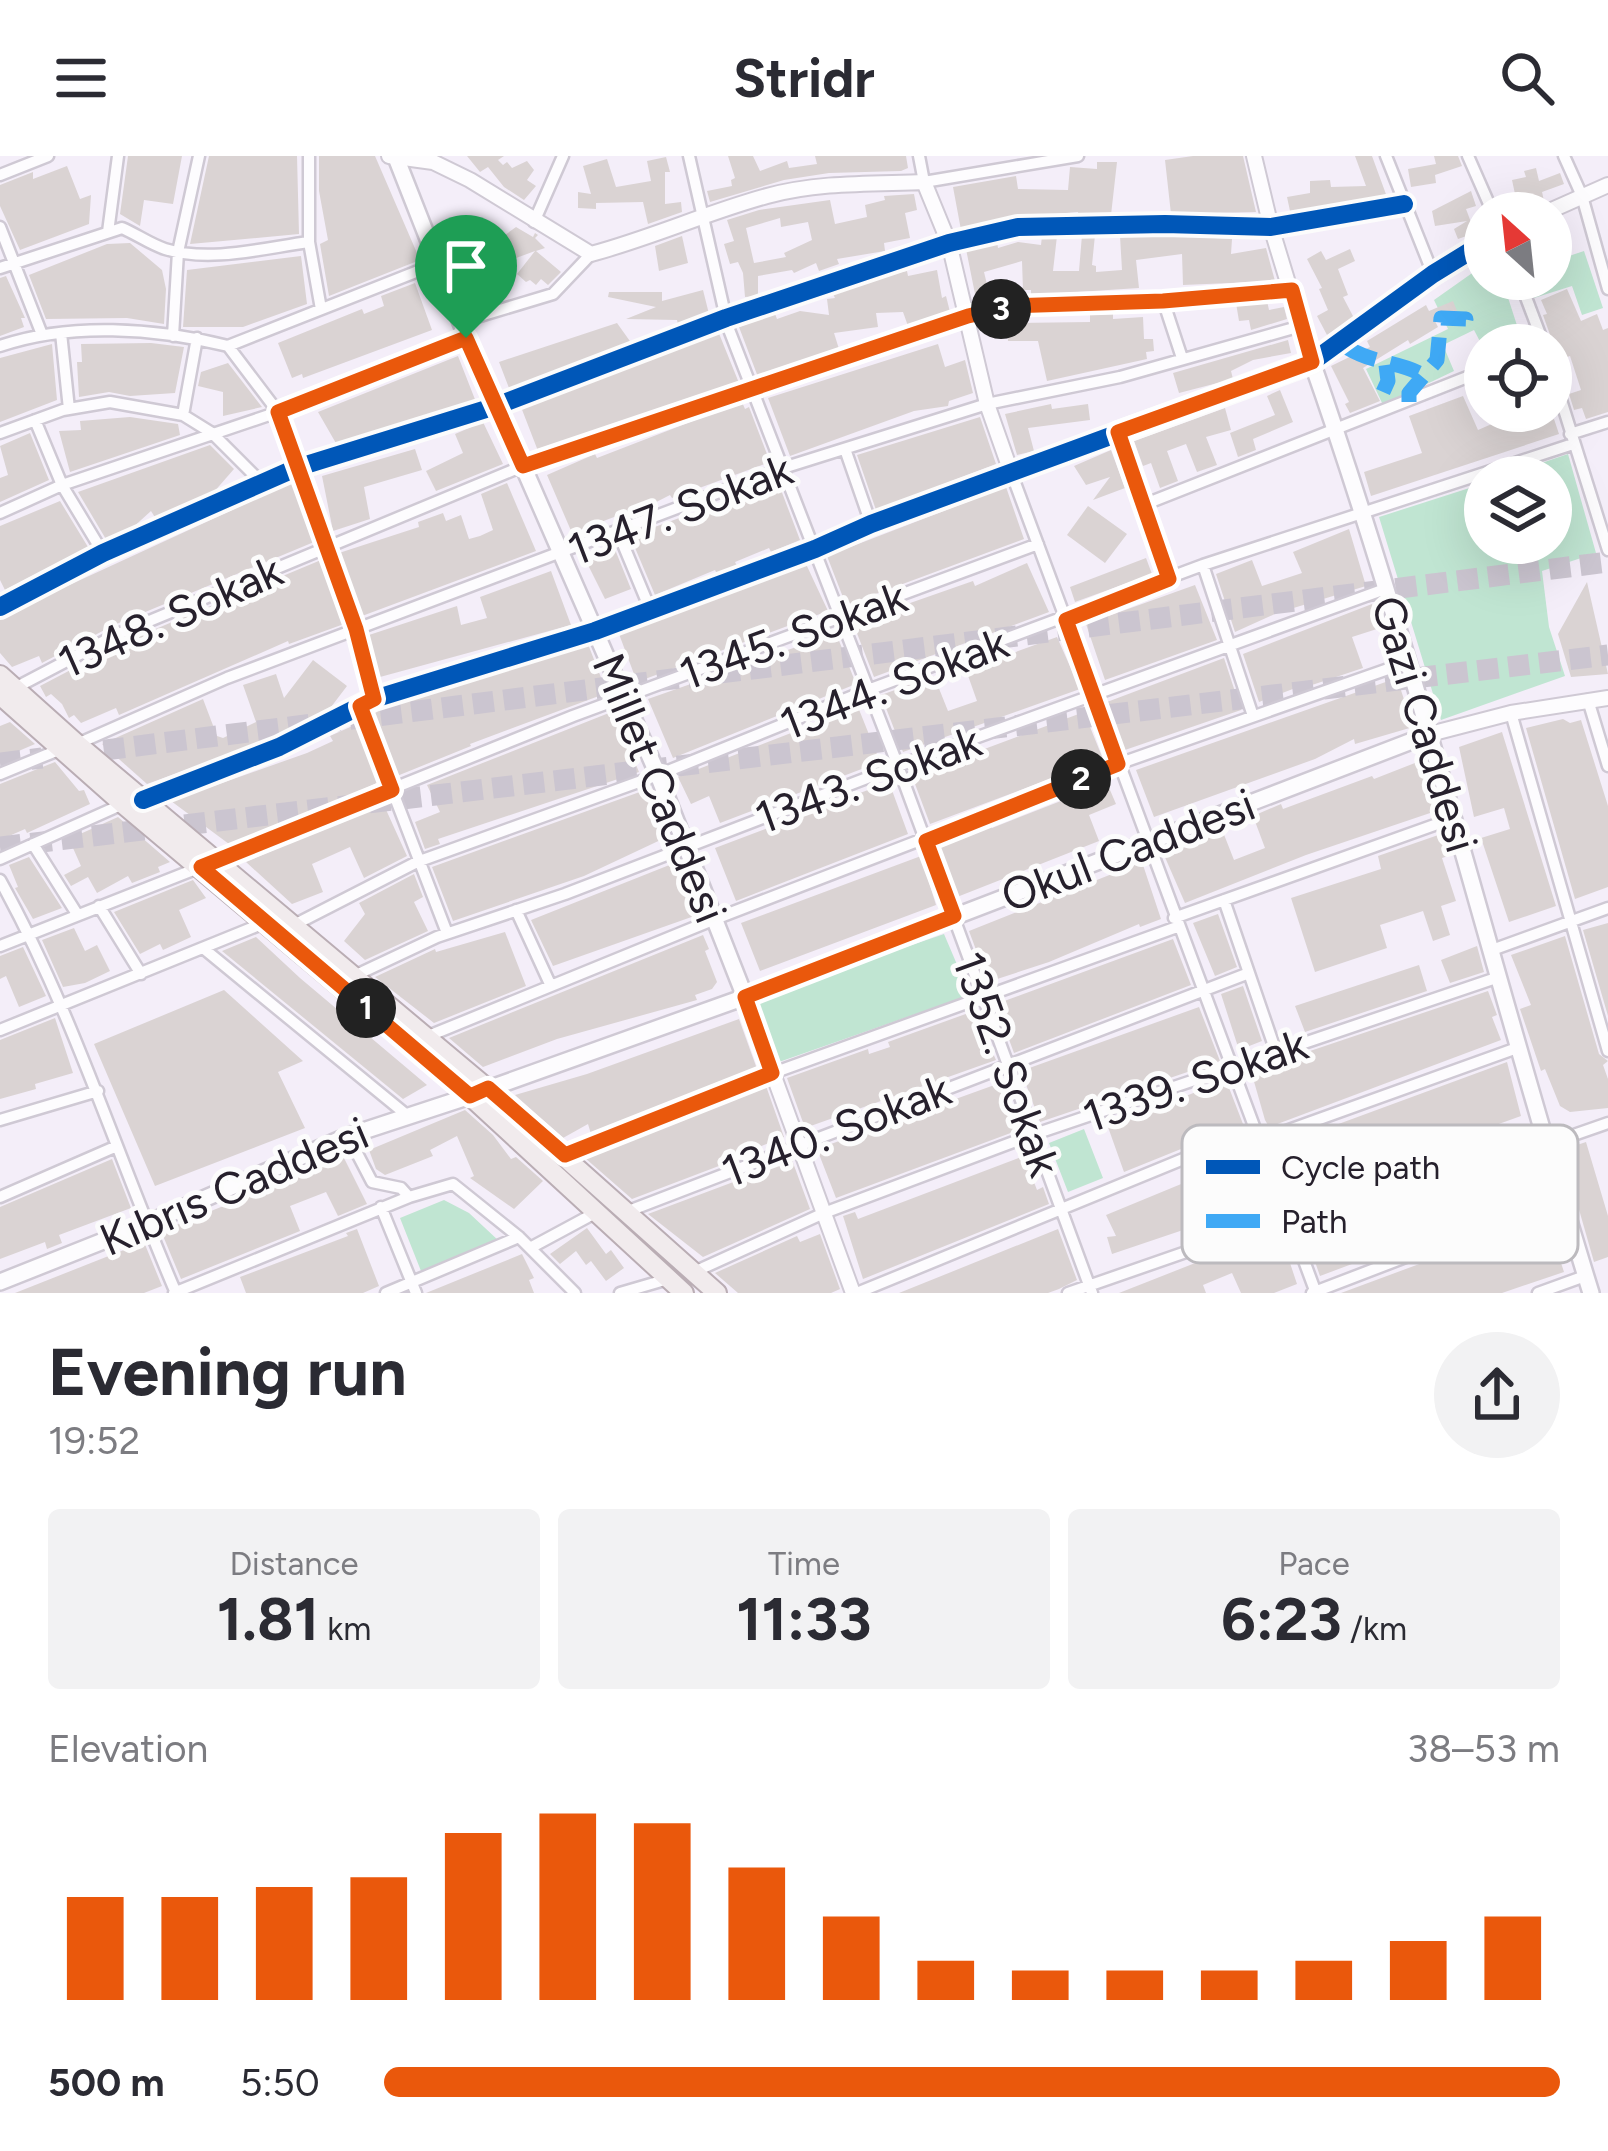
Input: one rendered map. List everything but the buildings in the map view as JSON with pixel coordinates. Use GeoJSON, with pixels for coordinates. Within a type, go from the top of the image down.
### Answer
{"type":"FeatureCollection","features":[{"type":"Feature","properties":{"kind":"main road","name":"Millet Caddesi"},"geometry":{"type":"LineString","coordinates":[[395,157],[463,330],[658,775],[745,997]]}},
{"type":"Feature","properties":{"kind":"main road","name":"Gazi Caddesi"},"geometry":{"type":"LineString","coordinates":[[1312,362],[1430,734],[1539,1125]]}},
{"type":"Feature","properties":{"kind":"main road"},"geometry":{"type":"LineString","coordinates":[[5,686],[123,804],[294,925],[425,1037],[595,1213],[684,1293]]}},
{"type":"Feature","properties":{"kind":"main road","name":"Okul Caddesi"},"geometry":{"type":"LineString","coordinates":[[479,1092],[745,997],[1430,734]]}},
{"type":"Feature","properties":{"kind":"main road"},"geometry":{"type":"LineString","coordinates":[[69,747],[143,800],[265,923],[565,1155],[717,1293]]}},
{"type":"Feature","properties":{"kind":"main road","name":"Kıbrıs Caddesi"},"geometry":{"type":"LineString","coordinates":[[0,1282],[348,1136],[479,1092]]}},
{"type":"Feature","properties":{"kind":"main road","name":"Gazi Caddesi"},"geometry":{"type":"LineString","coordinates":[[1578,1250],[1591,1293]]}},
{"type":"Feature","properties":{"kind":"street"},"geometry":{"type":"LineString","coordinates":[[0,175],[49,156]]}},
{"type":"Feature","properties":{"kind":"street"},"geometry":{"type":"LineString","coordinates":[[108,232],[118,156]]}},
{"type":"Feature","properties":{"kind":"street"},"geometry":{"type":"LineString","coordinates":[[172,336],[178,252],[199,156]]}},
{"type":"Feature","properties":{"kind":"street"},"geometry":{"type":"LineString","coordinates":[[309,156],[310,242],[321,309]]}},
{"type":"Feature","properties":{"kind":"street"},"geometry":{"type":"LineString","coordinates":[[534,222],[563,156]]}},
{"type":"Feature","properties":{"kind":"street","name":"1352. Sokak"},"geometry":{"type":"LineString","coordinates":[[689,156],[726,318],[898,766],[1090,1289]]}},
{"type":"Feature","properties":{"kind":"street"},"geometry":{"type":"LineString","coordinates":[[919,156],[923,182],[949,243],[987,404],[1252,1125]]}},
{"type":"Feature","properties":{"kind":"street"},"geometry":{"type":"LineString","coordinates":[[0,513],[62,484],[278,412],[554,294],[591,254],[767,196],[823,185],[923,182],[1078,156]]}},
{"type":"Feature","properties":{"kind":"street","name":"Gazi Caddesi"},"geometry":{"type":"LineString","coordinates":[[1254,156],[1312,362]]}},
{"type":"Feature","properties":{"kind":"street"},"geometry":{"type":"LineString","coordinates":[[1386,156],[1433,274]]}},
{"type":"Feature","properties":{"kind":"street"},"geometry":{"type":"LineString","coordinates":[[1468,156],[1484,192]]}},
{"type":"Feature","properties":{"kind":"street"},"geometry":{"type":"LineString","coordinates":[[1564,156],[1582,196],[1608,289]]}},
{"type":"Feature","properties":{"kind":"street"},"geometry":{"type":"LineString","coordinates":[[395,157],[434,162],[591,254]]}},
{"type":"Feature","properties":{"kind":"street"},"geometry":{"type":"LineString","coordinates":[[1572,201],[1608,185]]}},
{"type":"Feature","properties":{"kind":"street"},"geometry":{"type":"LineString","coordinates":[[0,607],[103,553],[296,468],[496,406],[726,318],[949,243],[1040,226],[1271,227],[1404,203]]}},
{"type":"Feature","properties":{"kind":"street"},"geometry":{"type":"LineString","coordinates":[[0,227],[40,332]]}},
{"type":"Feature","properties":{"kind":"street"},"geometry":{"type":"LineString","coordinates":[[0,268],[122,228],[178,252],[234,253],[310,242]]}},
{"type":"Feature","properties":{"kind":"street"},"geometry":{"type":"LineString","coordinates":[[143,800],[279,747],[374,699],[595,631],[1312,362],[1464,255]]}},
{"type":"Feature","properties":{"kind":"street"},"geometry":{"type":"LineString","coordinates":[[0,346],[40,332],[120,331],[197,338],[228,346],[436,264]]}},
{"type":"Feature","properties":{"kind":"street","name":"1348. Sokak"},"geometry":{"type":"LineString","coordinates":[[5,686],[118,634],[523,466],[968,316],[1012,306],[1163,301],[1292,290]]}},
{"type":"Feature","properties":{"kind":"street"},"geometry":{"type":"LineString","coordinates":[[1163,301],[1182,358]]}},
{"type":"Feature","properties":{"kind":"street","name":"1347. Sokak"},"geometry":{"type":"LineString","coordinates":[[0,774],[142,712],[783,468],[987,404],[1120,377],[1300,326]]}},
{"type":"Feature","properties":{"kind":"street"},"geometry":{"type":"LineString","coordinates":[[61,333],[69,409]]}},
{"type":"Feature","properties":{"kind":"street"},"geometry":{"type":"LineString","coordinates":[[183,415],[197,338]]}},
{"type":"Feature","properties":{"kind":"street"},"geometry":{"type":"LineString","coordinates":[[228,346],[278,412],[356,629],[374,699]]}},
{"type":"Feature","properties":{"kind":"street"},"geometry":{"type":"LineString","coordinates":[[1144,505],[1464,379]]}},
{"type":"Feature","properties":{"kind":"street"},"geometry":{"type":"LineString","coordinates":[[0,433],[69,409],[110,402],[183,415],[212,434],[261,482]]}},
{"type":"Feature","properties":{"kind":"street"},"geometry":{"type":"LineString","coordinates":[[35,421],[62,484],[103,553]]}},
{"type":"Feature","properties":{"kind":"street","name":"1344. Sokak"},"geometry":{"type":"LineString","coordinates":[[294,925],[417,862],[658,775],[868,690],[1066,620],[1203,565],[1572,439],[1608,422]]}},
{"type":"Feature","properties":{"kind":"street"},"geometry":{"type":"LineString","coordinates":[[1118,432],[1169,579]]}},
{"type":"Feature","properties":{"kind":"street"},"geometry":{"type":"LineString","coordinates":[[1570,432],[1602,512],[1608,550]]}},
{"type":"Feature","properties":{"kind":"street"},"geometry":{"type":"LineString","coordinates":[[845,449],[871,524]]}},
{"type":"Feature","properties":{"kind":"street"},"geometry":{"type":"LineString","coordinates":[[619,532],[650,609]]}},
{"type":"Feature","properties":{"kind":"street","name":"1345. Sokak"},"geometry":{"type":"LineString","coordinates":[[0,946],[625,698],[1038,544]]}},
{"type":"Feature","properties":{"kind":"street"},"geometry":{"type":"LineString","coordinates":[[1203,565],[1253,716]]}},
{"type":"Feature","properties":{"kind":"street","name":"1343. Sokak"},"geometry":{"type":"LineString","coordinates":[[354,976],[447,933],[1385,589]]}},
{"type":"Feature","properties":{"kind":"street"},"geometry":{"type":"LineString","coordinates":[[425,1037],[1118,764],[1408,662]]}},
{"type":"Feature","properties":{"kind":"street"},"geometry":{"type":"LineString","coordinates":[[1430,734],[1511,713],[1608,698]]}},
{"type":"Feature","properties":{"kind":"street"},"geometry":{"type":"LineString","coordinates":[[1588,700],[1608,766]]}},
{"type":"Feature","properties":{"kind":"street"},"geometry":{"type":"LineString","coordinates":[[360,706],[447,933]]}},
{"type":"Feature","properties":{"kind":"street"},"geometry":{"type":"LineString","coordinates":[[1511,713],[1608,1051]]}},
{"type":"Feature","properties":{"kind":"street"},"geometry":{"type":"LineString","coordinates":[[0,859],[123,804]]}},
{"type":"Feature","properties":{"kind":"street"},"geometry":{"type":"LineString","coordinates":[[565,1155],[772,1073],[983,999],[1224,900],[1454,818]]}},
{"type":"Feature","properties":{"kind":"street"},"geometry":{"type":"LineString","coordinates":[[33,844],[77,914]]}},
{"type":"Feature","properties":{"kind":"street"},"geometry":{"type":"LineString","coordinates":[[0,880],[98,1091],[175,1293],[380,1207],[453,1184],[519,1237],[575,1293]]}},
{"type":"Feature","properties":{"kind":"street"},"geometry":{"type":"LineString","coordinates":[[1224,900],[1276,1052]]}},
{"type":"Feature","properties":{"kind":"street"},"geometry":{"type":"LineString","coordinates":[[99,906],[140,974]]}},
{"type":"Feature","properties":{"kind":"street"},"geometry":{"type":"LineString","coordinates":[[1492,950],[1608,908]]}},
{"type":"Feature","properties":{"kind":"street"},"geometry":{"type":"LineString","coordinates":[[516,910],[550,984]]}},
{"type":"Feature","properties":{"kind":"street"},"geometry":{"type":"LineString","coordinates":[[0,1030],[265,923]]}},
{"type":"Feature","properties":{"kind":"street"},"geometry":{"type":"LineString","coordinates":[[203,948],[408,1116]]}},
{"type":"Feature","properties":{"kind":"street","name":"1340. Sokak"},"geometry":{"type":"LineString","coordinates":[[626,1212],[1249,974]]}},
{"type":"Feature","properties":{"kind":"street","name":"1339. Sokak"},"geometry":{"type":"LineString","coordinates":[[694,1272],[824,1213],[1032,1135],[1499,977]]}},
{"type":"Feature","properties":{"kind":"street","name":"Millet Caddesi"},"geometry":{"type":"LineString","coordinates":[[745,997],[855,1293]]}},
{"type":"Feature","properties":{"kind":"street"},"geometry":{"type":"LineString","coordinates":[[1289,1125],[1517,1048]]}},
{"type":"Feature","properties":{"kind":"street"},"geometry":{"type":"LineString","coordinates":[[0,1120],[98,1091]]}},
{"type":"Feature","properties":{"kind":"street"},"geometry":{"type":"LineString","coordinates":[[1578,1129],[1608,1123]]}},
{"type":"Feature","properties":{"kind":"street"},"geometry":{"type":"LineString","coordinates":[[348,1136],[372,1182],[401,1188],[409,1197]]}},
{"type":"Feature","properties":{"kind":"street"},"geometry":{"type":"LineString","coordinates":[[0,1197],[116,1146]]}},
{"type":"Feature","properties":{"kind":"street"},"geometry":{"type":"LineString","coordinates":[[855,1293],[1182,1159]]}},
{"type":"Feature","properties":{"kind":"street"},"geometry":{"type":"LineString","coordinates":[[380,1207],[414,1288]]}},
{"type":"Feature","properties":{"kind":"street"},"geometry":{"type":"LineString","coordinates":[[530,1248],[595,1213]]}},
{"type":"Feature","properties":{"kind":"street"},"geometry":{"type":"LineString","coordinates":[[386,1293],[414,1288],[519,1237]]}},
{"type":"Feature","properties":{"kind":"street"},"geometry":{"type":"LineString","coordinates":[[1068,1293],[1182,1255]]}},
{"type":"Feature","properties":{"kind":"street"},"geometry":{"type":"LineString","coordinates":[[1303,1263],[1314,1293],[1392,1263]]}},
{"type":"Feature","properties":{"kind":"street"},"geometry":{"type":"LineString","coordinates":[[1538,1293],[1586,1276]]}},
{"type":"Feature","properties":{"kind":"street"},"geometry":{"type":"LineString","coordinates":[[620,1293],[668,1279]]}},
{"type":"Feature","properties":{"kind":"green space"},"geometry":{"type":"Polygon","coordinates":[[[1584,251],[1603,308],[1582,315],[1572,286],[1572,255],[1584,251]]]}},
{"type":"Feature","properties":{"kind":"green space"},"geometry":{"type":"Polygon","coordinates":[[[1464,279],[1464,300],[1509,300],[1517,324],[1464,324],[1464,335],[1443,345],[1454,371],[1383,405],[1366,369],[1448,329],[1434,300],[1464,279]]]}},
{"type":"Feature","properties":{"kind":"green space"},"geometry":{"type":"Polygon","coordinates":[[[1572,468],[1596,553],[1572,561],[1572,468]]]}},
{"type":"Feature","properties":{"kind":"green space"},"geometry":{"type":"Polygon","coordinates":[[[1464,490],[1464,564],[1563,564],[1542,571],[1549,627],[1565,676],[1441,720],[1379,517],[1464,490]]]}},
{"type":"Feature","properties":{"kind":"green space"},"geometry":{"type":"Polygon","coordinates":[[[944,934],[970,995],[779,1062],[754,999],[944,934]]]}},
{"type":"Feature","properties":{"kind":"green space"},"geometry":{"type":"Polygon","coordinates":[[[1084,1129],[1103,1178],[1068,1192],[1049,1143],[1084,1129]]]}},
{"type":"Feature","properties":{"kind":"green space"},"geometry":{"type":"Polygon","coordinates":[[[444,1200],[469,1213],[499,1241],[421,1271],[400,1218],[444,1200]]]}},
{"type":"Feature","properties":{"kind":"tunnel"},"geometry":{"type":"LineString","coordinates":[[73,754],[1608,562]]}},
{"type":"Feature","properties":{"kind":"tunnel"},"geometry":{"type":"LineString","coordinates":[[0,847],[1608,655]]}},
{"type":"Feature","properties":{"kind":"tunnel"},"geometry":{"type":"LineString","coordinates":[[0,763],[42,758]]}},
{"type":"Feature","properties":{"kind":"marked path"},"geometry":{"type":"LineString","coordinates":[[1409,402],[1409,393],[1437,360],[1441,318],[1466,319],[1463,333]]}},
{"type":"Feature","properties":{"kind":"marked path"},"geometry":{"type":"LineString","coordinates":[[1348,348],[1423,375]]}},
{"type":"Feature","properties":{"kind":"marked path"},"geometry":{"type":"LineString","coordinates":[[1383,392],[1388,381],[1386,365]]}},
{"type":"Feature","properties":{"kind":"cycle path"},"geometry":{"type":"LineString","coordinates":[[0,607],[103,553],[296,468],[496,406],[726,318],[949,243],[1018,227],[1271,227],[1404,204]]}},
{"type":"Feature","properties":{"kind":"cycle path"},"geometry":{"type":"LineString","coordinates":[[143,800],[279,747],[374,699],[595,631],[1312,362],[1464,255]]}},
{"type":"Feature","properties":{"kind":"route"},"geometry":{"type":"LineString","coordinates":[[1292,290],[1312,362],[1118,432],[1169,579],[1066,620],[1118,764],[926,841],[954,916],[745,997],[772,1073],[565,1155],[488,1088],[470,1096],[201,867],[392,790],[360,706],[374,699],[356,629],[278,412],[466,338],[523,466],[968,316],[1012,306],[1163,301],[1292,290]]}}]}
